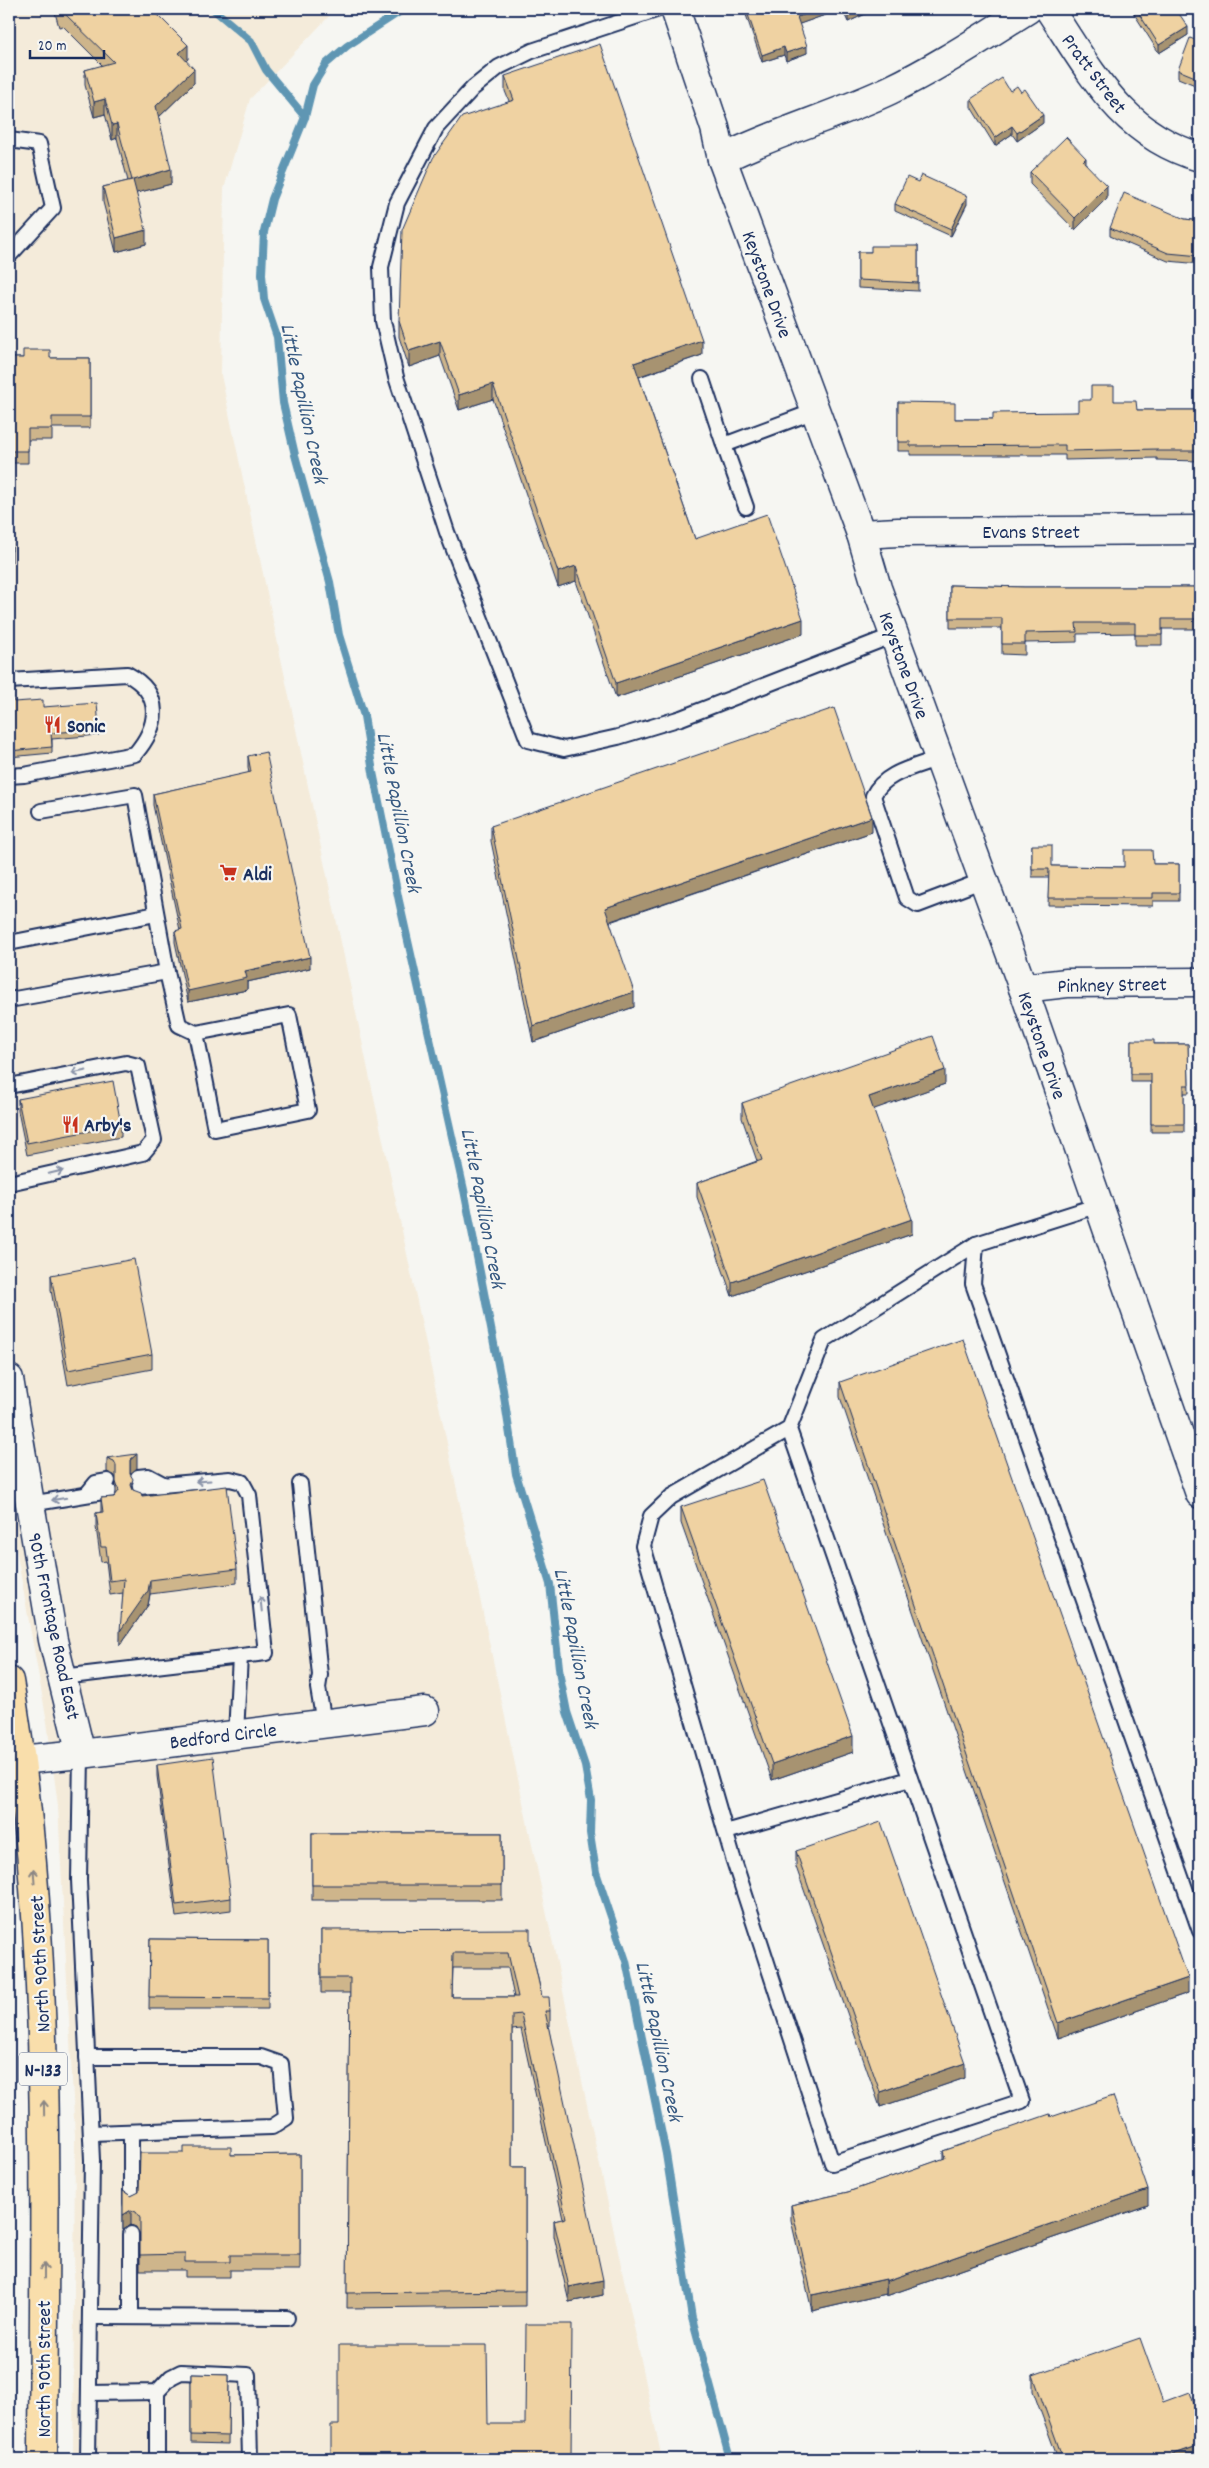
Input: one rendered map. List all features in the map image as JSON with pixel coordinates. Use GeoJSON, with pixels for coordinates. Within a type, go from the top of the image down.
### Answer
{"type":"FeatureCollection","features":[{"type":"Feature","properties":{"kind":"main road","name":"North 90th Street"},"geometry":{"type":"LineString","coordinates":[[9,1681],[16,1760],[36,1906],[43,2051],[43,2459]]}},
{"type":"Feature","properties":{"kind":"street","name":"Keystone Drive"},"geometry":{"type":"LineString","coordinates":[[675,9],[715,128],[722,159],[861,534],[894,634],[1024,988],[1200,1494]]}},
{"type":"Feature","properties":{"kind":"street"},"geometry":{"type":"LineString","coordinates":[[722,159],[753,143],[827,118],[892,89],[965,48],[1028,9]]}},
{"type":"Feature","properties":{"kind":"street","name":"Pratt Street"},"geometry":{"type":"LineString","coordinates":[[1048,9],[1101,86],[1126,116],[1155,139],[1180,152],[1200,157]]}},
{"type":"Feature","properties":{"kind":"street","name":"Evans Street"},"geometry":{"type":"LineString","coordinates":[[861,534],[898,532],[1200,530]]}},
{"type":"Feature","properties":{"kind":"street","name":"Pinkney Street"},"geometry":{"type":"LineString","coordinates":[[1024,988],[1067,983],[1200,982]]}},
{"type":"Feature","properties":{"kind":"street","name":"90th Frontage Road East"},"geometry":{"type":"LineString","coordinates":[[9,1379],[53,1640],[81,1754]]}},
{"type":"Feature","properties":{"kind":"street","name":"Bedford Circle"},"geometry":{"type":"LineString","coordinates":[[16,1760],[81,1754],[424,1711]]}},
{"type":"Feature","properties":{"kind":"lane"},"geometry":{"type":"LineString","coordinates":[[660,9],[532,51],[499,67],[474,88],[436,128],[397,203],[381,267],[383,321],[396,377],[447,532],[528,740],[544,745],[564,749],[618,737],[681,718],[894,634]]}},
{"type":"Feature","properties":{"kind":"lane"},"geometry":{"type":"LineString","coordinates":[[9,140],[39,144],[53,208],[9,256]]}},
{"type":"Feature","properties":{"kind":"lane"},"geometry":{"type":"LineString","coordinates":[[702,379],[746,507]]}},
{"type":"Feature","properties":{"kind":"lane"},"geometry":{"type":"LineString","coordinates":[[724,444],[816,411]]}},
{"type":"Feature","properties":{"kind":"lane"},"geometry":{"type":"LineString","coordinates":[[9,681],[127,674],[142,682],[151,696],[155,714],[153,727],[145,742],[134,754],[24,775],[9,776]]}},
{"type":"Feature","properties":{"kind":"lane"},"geometry":{"type":"LineString","coordinates":[[939,758],[888,777],[878,785],[873,796],[907,898],[918,905],[984,880]]}},
{"type":"Feature","properties":{"kind":"lane"},"geometry":{"type":"LineString","coordinates":[[41,811],[135,795],[167,972],[179,1025],[196,1033],[289,1015],[308,1110],[215,1129],[196,1033]]}},
{"type":"Feature","properties":{"kind":"lane"},"geometry":{"type":"LineString","coordinates":[[9,943],[156,914]]}},
{"type":"Feature","properties":{"kind":"lane"},"geometry":{"type":"LineString","coordinates":[[9,1000],[167,972]]}},
{"type":"Feature","properties":{"kind":"lane"},"geometry":{"type":"LineString","coordinates":[[9,1086],[126,1063],[138,1066],[154,1140],[143,1153],[9,1183]]}},
{"type":"Feature","properties":{"kind":"lane"},"geometry":{"type":"LineString","coordinates":[[789,1429],[1022,2101],[832,2163],[726,1832],[643,1546],[652,1516],[671,1497],[789,1429],[824,1340],[976,1244],[1099,1205]]}},
{"type":"Feature","properties":{"kind":"lane"},"geometry":{"type":"LineString","coordinates":[[976,1244],[973,1284],[1200,1931]]}},
{"type":"Feature","properties":{"kind":"lane"},"geometry":{"type":"LineString","coordinates":[[62,1676],[266,1653],[249,1495],[242,1482],[230,1479],[163,1484],[148,1476],[139,1487],[155,1496],[163,1484]]}},
{"type":"Feature","properties":{"kind":"lane"},"geometry":{"type":"LineString","coordinates":[[30,1504],[88,1494],[100,1501],[109,1492],[96,1483],[88,1494]]}},
{"type":"Feature","properties":{"kind":"lane"},"geometry":{"type":"LineString","coordinates":[[300,1484],[320,1675],[318,1688],[324,1723]]}},
{"type":"Feature","properties":{"kind":"lane"},"geometry":{"type":"LineString","coordinates":[[236,1734],[240,1656]]}},
{"type":"Feature","properties":{"kind":"lane"},"geometry":{"type":"LineString","coordinates":[[81,1754],[79,1880],[91,2133],[91,2317],[88,2459]]}},
{"type":"Feature","properties":{"kind":"lane"},"geometry":{"type":"LineString","coordinates":[[726,1832],[910,1779]]}},
{"type":"Feature","properties":{"kind":"lane"},"geometry":{"type":"LineString","coordinates":[[87,2057],[261,2056],[281,2064],[286,2118],[272,2127],[91,2133]]}},
{"type":"Feature","properties":{"kind":"lane"},"geometry":{"type":"LineString","coordinates":[[131,2132],[131,2204]]}},
{"type":"Feature","properties":{"kind":"lane"},"geometry":{"type":"LineString","coordinates":[[131,2234],[131,2317]]}},
{"type":"Feature","properties":{"kind":"lane"},"geometry":{"type":"LineString","coordinates":[[91,2317],[286,2318]]}},
{"type":"Feature","properties":{"kind":"lane"},"geometry":{"type":"LineString","coordinates":[[156,2459],[157,2392],[171,2378],[181,2372],[248,2375],[250,2459]]}},
{"type":"Feature","properties":{"kind":"lane"},"geometry":{"type":"LineString","coordinates":[[89,2393],[157,2392]]}},
{"type":"Feature","properties":{"kind":"shaded area"},"geometry":{"type":"Polygon","coordinates":[[[9,9],[336,9],[250,99],[224,189],[221,375],[662,2459],[73,2459],[75,2137],[58,1806],[47,1722],[9,1510],[9,9]]]}},
{"type":"Feature","properties":{"kind":"building"},"geometry":{"type":"Polygon","coordinates":[[[58,9],[152,9],[188,45],[179,53],[194,69],[156,106],[171,169],[133,180],[146,230],[116,238],[103,187],[132,180],[117,124],[112,125],[105,99],[94,102],[85,70],[114,62],[63,12],[59,13],[58,9]]]}},
{"type":"Feature","properties":{"kind":"building"},"geometry":{"type":"Polygon","coordinates":[[[746,9],[821,9],[797,17],[807,46],[786,53],[784,47],[762,55],[746,9]]]}},
{"type":"Feature","properties":{"kind":"building"},"geometry":{"type":"Polygon","coordinates":[[[845,9],[860,9],[848,14],[845,9]]]}},
{"type":"Feature","properties":{"kind":"building"},"geometry":{"type":"Polygon","coordinates":[[[1136,9],[1176,9],[1188,27],[1159,45],[1136,9]]]}},
{"type":"Feature","properties":{"kind":"building"},"geometry":{"type":"Polygon","coordinates":[[[1190,38],[1200,42],[1200,79],[1178,70],[1190,38]]]}},
{"type":"Feature","properties":{"kind":"building"},"geometry":{"type":"Polygon","coordinates":[[[600,44],[702,340],[634,363],[695,539],[767,514],[803,619],[616,683],[576,566],[558,572],[493,384],[459,395],[440,341],[409,351],[399,321],[402,230],[433,158],[462,117],[514,100],[505,76],[600,44]]]}},
{"type":"Feature","properties":{"kind":"building"},"geometry":{"type":"Polygon","coordinates":[[[1002,78],[1010,91],[1017,86],[1021,92],[1025,89],[1043,115],[1017,133],[1012,126],[995,138],[971,99],[1002,78]]]}},
{"type":"Feature","properties":{"kind":"building"},"geometry":{"type":"Polygon","coordinates":[[[1066,137],[1086,158],[1083,161],[1107,186],[1075,218],[1030,172],[1066,137]]]}},
{"type":"Feature","properties":{"kind":"building"},"geometry":{"type":"Polygon","coordinates":[[[921,175],[967,196],[951,229],[895,204],[907,177],[918,182],[921,175]]]}},
{"type":"Feature","properties":{"kind":"building"},"geometry":{"type":"Polygon","coordinates":[[[1124,193],[1185,219],[1200,221],[1200,256],[1168,253],[1110,228],[1124,193]]]}},
{"type":"Feature","properties":{"kind":"building"},"geometry":{"type":"Polygon","coordinates":[[[871,246],[918,246],[918,283],[858,280],[858,252],[871,252],[871,246]]]}},
{"type":"Feature","properties":{"kind":"building"},"geometry":{"type":"Polygon","coordinates":[[[23,350],[50,350],[50,358],[90,358],[90,417],[52,417],[52,429],[28,429],[28,451],[12,451],[12,551],[9,551],[9,358],[23,358],[23,350]]]}},
{"type":"Feature","properties":{"kind":"building"},"geometry":{"type":"Polygon","coordinates":[[[1091,386],[1114,386],[1114,401],[1136,401],[1137,410],[1200,410],[1200,451],[1157,451],[1157,449],[1065,451],[1065,445],[910,446],[910,442],[898,442],[898,402],[955,403],[955,419],[993,419],[993,413],[1078,412],[1078,400],[1091,400],[1091,386]]]}},
{"type":"Feature","properties":{"kind":"building"},"geometry":{"type":"Polygon","coordinates":[[[950,585],[1200,587],[1200,619],[1162,619],[1162,635],[1135,635],[1135,623],[1076,623],[1077,632],[1025,633],[1025,644],[1002,644],[1002,618],[950,618],[950,585]]]}},
{"type":"Feature","properties":{"kind":"building","name":"Sonic"},"geometry":{"type":"Polygon","coordinates":[[[13,694],[14,702],[43,700],[43,707],[97,703],[99,729],[51,733],[52,747],[9,751],[9,695],[13,694]]]}},
{"type":"Feature","properties":{"kind":"building"},"geometry":{"type":"Polygon","coordinates":[[[834,708],[872,817],[605,908],[634,992],[533,1026],[491,826],[834,708]]]}},
{"type":"Feature","properties":{"kind":"building","name":"Aldi"},"geometry":{"type":"Polygon","coordinates":[[[266,752],[310,957],[245,971],[247,978],[188,991],[175,931],[182,929],[153,794],[251,772],[248,756],[266,752]]]}},
{"type":"Feature","properties":{"kind":"building"},"geometry":{"type":"Polygon","coordinates":[[[1032,845],[1052,845],[1052,866],[1124,867],[1124,850],[1152,850],[1153,864],[1179,864],[1179,893],[1153,893],[1153,898],[1048,898],[1049,869],[1032,869],[1032,845]]]}},
{"type":"Feature","properties":{"kind":"building"},"geometry":{"type":"Polygon","coordinates":[[[933,1036],[945,1070],[869,1097],[912,1219],[732,1282],[697,1183],[762,1160],[742,1103],[933,1036]]]}},
{"type":"Feature","properties":{"kind":"building"},"geometry":{"type":"Polygon","coordinates":[[[1131,1040],[1154,1040],[1154,1044],[1188,1044],[1189,1085],[1184,1085],[1184,1124],[1151,1124],[1151,1074],[1131,1074],[1131,1040]]]}},
{"type":"Feature","properties":{"kind":"building","name":"Arby's"},"geometry":{"type":"Polygon","coordinates":[[[113,1081],[121,1125],[27,1143],[18,1099],[113,1081]]]}},
{"type":"Feature","properties":{"kind":"building"},"geometry":{"type":"Polygon","coordinates":[[[134,1259],[152,1354],[68,1370],[51,1275],[134,1259]]]}},
{"type":"Feature","properties":{"kind":"building"},"geometry":{"type":"Polygon","coordinates":[[[963,1339],[1188,1978],[1058,2023],[840,1382],[963,1339]]]}},
{"type":"Feature","properties":{"kind":"building"},"geometry":{"type":"Polygon","coordinates":[[[137,1454],[130,1460],[130,1474],[133,1479],[131,1485],[133,1490],[141,1493],[142,1496],[227,1486],[237,1569],[150,1580],[148,1591],[120,1631],[124,1579],[110,1581],[106,1547],[101,1547],[96,1513],[103,1512],[101,1498],[114,1497],[119,1491],[116,1482],[116,1465],[114,1461],[107,1458],[137,1454]]]}},
{"type":"Feature","properties":{"kind":"building"},"geometry":{"type":"Polygon","coordinates":[[[763,1480],[853,1736],[772,1764],[681,1507],[763,1480]]]}},
{"type":"Feature","properties":{"kind":"building"},"geometry":{"type":"Polygon","coordinates":[[[213,1757],[231,1898],[176,1905],[157,1765],[213,1757]]]}},
{"type":"Feature","properties":{"kind":"building"},"geometry":{"type":"Polygon","coordinates":[[[881,1822],[965,2063],[880,2092],[796,1851],[881,1822]]]}},
{"type":"Feature","properties":{"kind":"building"},"geometry":{"type":"Polygon","coordinates":[[[312,1833],[502,1833],[502,1885],[312,1885],[312,1833]]]}},
{"type":"Feature","properties":{"kind":"building"},"geometry":{"type":"Polygon","coordinates":[[[530,1929],[530,1943],[542,1997],[549,1997],[550,2011],[545,2011],[603,2280],[569,2287],[554,2221],[566,2218],[521,2014],[512,2015],[512,2167],[525,2167],[525,2291],[347,2293],[350,1978],[321,1978],[321,1930],[530,1929]],[[453,1953],[452,1997],[518,1997],[508,1953],[453,1953]]]}},
{"type":"Feature","properties":{"kind":"building"},"geometry":{"type":"Polygon","coordinates":[[[150,1939],[268,1940],[268,1998],[149,1997],[150,1939]]]}},
{"type":"Feature","properties":{"kind":"building"},"geometry":{"type":"Polygon","coordinates":[[[1113,2096],[1121,2118],[1123,2118],[1148,2190],[886,2281],[886,2279],[812,2295],[791,2205],[848,2192],[945,2158],[943,2151],[1050,2114],[1051,2117],[1113,2096]]]}},
{"type":"Feature","properties":{"kind":"building"},"geometry":{"type":"Polygon","coordinates":[[[184,2147],[231,2147],[231,2155],[300,2154],[300,2255],[230,2255],[230,2262],[185,2262],[185,2254],[140,2255],[140,2218],[136,2212],[131,2210],[123,2215],[123,2191],[131,2196],[139,2192],[140,2153],[184,2153],[184,2147]]]}},
{"type":"Feature","properties":{"kind":"building"},"geometry":{"type":"Polygon","coordinates":[[[526,2324],[572,2324],[571,2459],[331,2459],[331,2425],[339,2425],[339,2345],[487,2345],[488,2424],[525,2424],[526,2324]]]}},
{"type":"Feature","properties":{"kind":"building"},"geometry":{"type":"Polygon","coordinates":[[[1140,2338],[1163,2402],[1190,2392],[1200,2422],[1200,2445],[1160,2459],[1063,2459],[1033,2375],[1140,2338]]]}},
{"type":"Feature","properties":{"kind":"building"},"geometry":{"type":"Polygon","coordinates":[[[191,2374],[229,2375],[228,2436],[191,2435],[191,2374]]]}},
{"type":"Feature","properties":{"kind":"waterway"},"geometry":{"type":"LineString","coordinates":[[213,9],[251,41],[266,70],[305,117]]}},
{"type":"Feature","properties":{"kind":"waterway","name":"Little Papillion Creek"},"geometry":{"type":"LineString","coordinates":[[404,9],[347,46],[326,64],[313,85],[305,117],[272,199],[264,232],[262,274],[264,299],[277,337],[283,403],[295,455],[330,582],[339,635],[364,716],[373,772],[399,901],[464,1190],[503,1390],[516,1474],[550,1584],[560,1677],[567,1712],[585,1766],[591,1800],[590,1833],[596,1872],[626,1961],[666,2154],[692,2318],[730,2459]]}},
{"type":"Feature","properties":{"kind":"place","name":"Sonic"},"geometry":{"type":"Point","coordinates":[53,725]}},
{"type":"Feature","properties":{"kind":"place","name":"Aldi"},"geometry":{"type":"Point","coordinates":[229,873]}},
{"type":"Feature","properties":{"kind":"place","name":"Arby's"},"geometry":{"type":"Point","coordinates":[70,1124]}}]}
